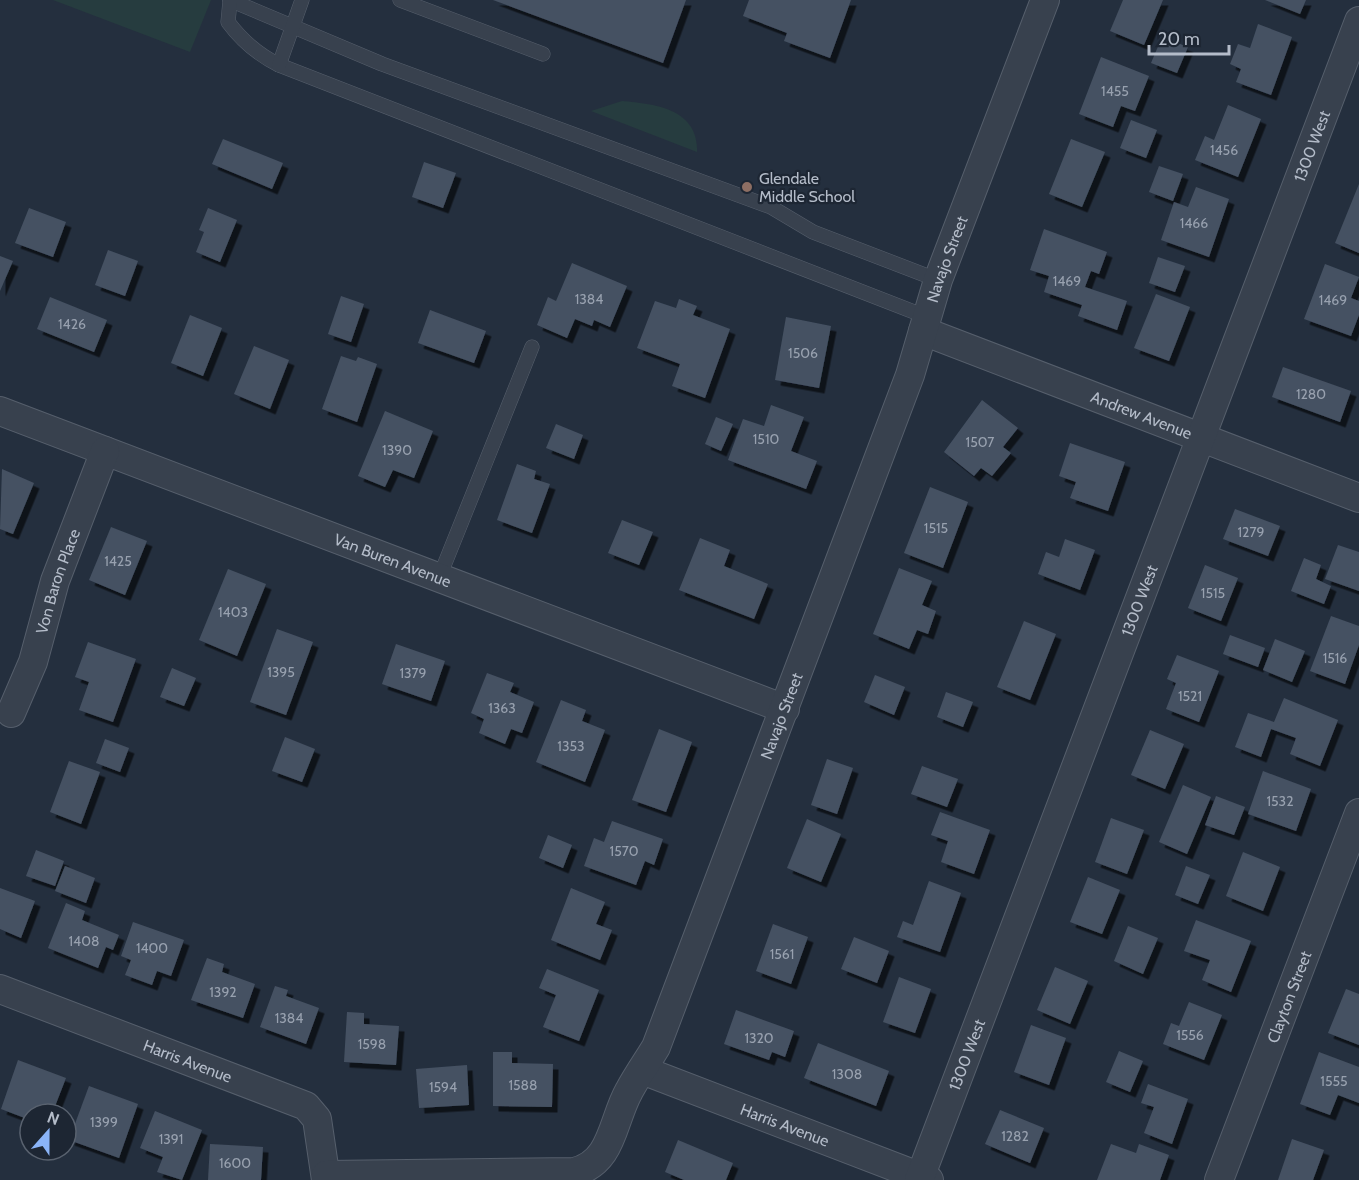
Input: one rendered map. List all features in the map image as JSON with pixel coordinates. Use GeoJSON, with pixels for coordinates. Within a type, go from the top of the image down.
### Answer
{"type":"FeatureCollection","features":[{"type":"Feature","properties":{"kind":"street","name":"Navajo Street"},"geometry":{"type":"LineString","coordinates":[[326,1177],[538,1173],[587,1169],[604,1151],[628,1092],[656,1047],[910,375],[938,280],[1045,0]]}},
{"type":"Feature","properties":{"kind":"street","name":"1300 West"},"geometry":{"type":"LineString","coordinates":[[922,1179],[1359,21]]}},
{"type":"Feature","properties":{"kind":"street","name":"Andrew Avenue"},"geometry":{"type":"LineString","coordinates":[[925,324],[1201,438],[1359,498]]}},
{"type":"Feature","properties":{"kind":"street","name":"Van Buren Avenue"},"geometry":{"type":"LineString","coordinates":[[0,411],[785,709]]}},
{"type":"Feature","properties":{"kind":"street","name":"Von Baron Place"},"geometry":{"type":"LineString","coordinates":[[11,713],[33,662],[55,580],[105,451]]}},
{"type":"Feature","properties":{"kind":"street","name":"Clayton Street"},"geometry":{"type":"LineString","coordinates":[[1219,1180],[1359,813]]}},
{"type":"Feature","properties":{"kind":"street","name":"Harris Avenue"},"geometry":{"type":"LineString","coordinates":[[0,988],[306,1106],[317,1119],[326,1177]]}},
{"type":"Feature","properties":{"kind":"street","name":"Harris Avenue"},"geometry":{"type":"LineString","coordinates":[[642,1070],[922,1179]]}},
{"type":"Feature","properties":{"kind":"lane"},"geometry":{"type":"LineString","coordinates":[[925,324],[279,65],[242,41],[228,22],[230,0],[393,68],[771,207],[813,232],[938,280]]}},
{"type":"Feature","properties":{"kind":"lane"},"geometry":{"type":"LineString","coordinates":[[279,65],[302,0]]}},
{"type":"Feature","properties":{"kind":"lane"},"geometry":{"type":"LineString","coordinates":[[400,0],[543,54]]}},
{"type":"Feature","properties":{"kind":"lane"},"geometry":{"type":"LineString","coordinates":[[439,578],[532,346]]}},
{"type":"Feature","properties":{"kind":"green space"},"geometry":{"type":"Polygon","coordinates":[[[53,0],[211,0],[190,52],[53,0]]]}},
{"type":"Feature","properties":{"kind":"green space"},"geometry":{"type":"Polygon","coordinates":[[[622,101],[661,107],[683,118],[690,126],[695,138],[697,152],[591,111],[622,101]]]}},
{"type":"Feature","properties":{"kind":"building"},"geometry":{"type":"Polygon","coordinates":[[[493,0],[686,0],[663,63],[493,0]]]}},
{"type":"Feature","properties":{"kind":"building"},"geometry":{"type":"Polygon","coordinates":[[[749,0],[851,0],[830,58],[784,41],[787,33],[743,16],[749,0]]]}},
{"type":"Feature","properties":{"kind":"building"},"geometry":{"type":"Polygon","coordinates":[[[1123,0],[1163,0],[1144,45],[1110,31],[1123,0]]]}},
{"type":"Feature","properties":{"kind":"building"},"geometry":{"type":"Polygon","coordinates":[[[1265,0],[1306,0],[1300,14],[1265,0]]]}},
{"type":"Feature","properties":{"kind":"building"},"geometry":{"type":"Polygon","coordinates":[[[1258,24],[1292,37],[1271,95],[1236,82],[1241,69],[1230,64],[1238,44],[1250,48],[1258,24]]]}},
{"type":"Feature","properties":{"kind":"building"},"geometry":{"type":"Polygon","coordinates":[[[1162,37],[1188,47],[1177,73],[1151,63],[1162,37]]]}},
{"type":"Feature","properties":{"kind":"building"},"geometry":{"type":"Polygon","coordinates":[[[1101,57],[1149,76],[1135,111],[1121,106],[1113,127],[1079,114],[1101,57]]]}},
{"type":"Feature","properties":{"kind":"building"},"geometry":{"type":"Polygon","coordinates":[[[1228,105],[1261,119],[1238,177],[1195,160],[1205,136],[1214,140],[1228,105]]]}},
{"type":"Feature","properties":{"kind":"building"},"geometry":{"type":"Polygon","coordinates":[[[1131,120],[1157,130],[1146,158],[1120,148],[1131,120]]]}},
{"type":"Feature","properties":{"kind":"building"},"geometry":{"type":"Polygon","coordinates":[[[223,139],[283,163],[272,189],[212,164],[223,139]]]}},
{"type":"Feature","properties":{"kind":"building"},"geometry":{"type":"Polygon","coordinates":[[[1071,139],[1105,152],[1082,207],[1049,194],[1071,139]]]}},
{"type":"Feature","properties":{"kind":"building"},"geometry":{"type":"Polygon","coordinates":[[[424,162],[456,173],[443,208],[412,197],[424,162]]]}},
{"type":"Feature","properties":{"kind":"building"},"geometry":{"type":"Polygon","coordinates":[[[1159,166],[1183,174],[1173,201],[1149,192],[1159,166]]]}},
{"type":"Feature","properties":{"kind":"building"},"geometry":{"type":"Polygon","coordinates":[[[1359,184],[1359,253],[1335,243],[1359,184]]]}},
{"type":"Feature","properties":{"kind":"building"},"geometry":{"type":"Polygon","coordinates":[[[1196,187],[1229,199],[1209,257],[1161,240],[1174,202],[1188,207],[1196,187]]]}},
{"type":"Feature","properties":{"kind":"building"},"geometry":{"type":"Polygon","coordinates":[[[29,208],[66,222],[53,257],[15,243],[29,208]]]}},
{"type":"Feature","properties":{"kind":"building"},"geometry":{"type":"Polygon","coordinates":[[[208,208],[237,220],[220,262],[196,252],[204,232],[199,230],[208,208]]]}},
{"type":"Feature","properties":{"kind":"building"},"geometry":{"type":"Polygon","coordinates":[[[1044,229],[1107,252],[1099,274],[1091,271],[1085,287],[1127,301],[1117,330],[1078,316],[1082,305],[1044,292],[1049,276],[1030,270],[1044,229]]]}},
{"type":"Feature","properties":{"kind":"building"},"geometry":{"type":"Polygon","coordinates":[[[108,250],[138,261],[125,296],[95,285],[108,250]]]}},
{"type":"Feature","properties":{"kind":"building"},"geometry":{"type":"Polygon","coordinates":[[[0,256],[13,261],[0,291],[0,256]]]}},
{"type":"Feature","properties":{"kind":"building"},"geometry":{"type":"Polygon","coordinates":[[[1158,257],[1185,266],[1175,292],[1149,283],[1158,257]]]}},
{"type":"Feature","properties":{"kind":"building"},"geometry":{"type":"Polygon","coordinates":[[[572,263],[627,286],[610,327],[594,320],[592,326],[575,319],[567,338],[537,325],[548,297],[556,301],[572,263]]]}},
{"type":"Feature","properties":{"kind":"building"},"geometry":{"type":"Polygon","coordinates":[[[1325,264],[1359,277],[1351,298],[1359,301],[1359,315],[1351,336],[1304,319],[1325,264]]]}},
{"type":"Feature","properties":{"kind":"building"},"geometry":{"type":"Polygon","coordinates":[[[1156,294],[1190,307],[1169,361],[1134,348],[1156,294]]]}},
{"type":"Feature","properties":{"kind":"building"},"geometry":{"type":"Polygon","coordinates":[[[341,296],[364,304],[351,342],[328,334],[341,296]]]}},
{"type":"Feature","properties":{"kind":"building"},"geometry":{"type":"Polygon","coordinates":[[[50,297],[107,320],[94,352],[37,329],[50,297]]]}},
{"type":"Feature","properties":{"kind":"building"},"geometry":{"type":"Polygon","coordinates":[[[679,299],[697,306],[693,315],[730,329],[705,398],[672,386],[680,364],[637,348],[655,301],[676,308],[679,299]]]}},
{"type":"Feature","properties":{"kind":"building"},"geometry":{"type":"Polygon","coordinates":[[[430,310],[486,331],[474,363],[418,343],[430,310]]]}},
{"type":"Feature","properties":{"kind":"building"},"geometry":{"type":"Polygon","coordinates":[[[190,315],[222,328],[203,376],[171,363],[190,315]]]}},
{"type":"Feature","properties":{"kind":"building"},"geometry":{"type":"Polygon","coordinates":[[[786,317],[831,326],[819,388],[775,380],[786,317]]]}},
{"type":"Feature","properties":{"kind":"building"},"geometry":{"type":"Polygon","coordinates":[[[254,346],[289,360],[270,409],[234,394],[254,346]]]}},
{"type":"Feature","properties":{"kind":"building"},"geometry":{"type":"Polygon","coordinates":[[[341,356],[356,361],[358,357],[377,364],[357,422],[322,409],[341,356]]]}},
{"type":"Feature","properties":{"kind":"building"},"geometry":{"type":"Polygon","coordinates":[[[1283,367],[1351,391],[1340,422],[1272,397],[1283,367]]]}},
{"type":"Feature","properties":{"kind":"building"},"geometry":{"type":"Polygon","coordinates":[[[982,400],[1018,428],[1003,447],[1011,453],[992,476],[981,468],[974,476],[944,452],[982,400]]]}},
{"type":"Feature","properties":{"kind":"building"},"geometry":{"type":"Polygon","coordinates":[[[771,405],[804,417],[791,451],[817,461],[806,489],[728,460],[743,419],[764,426],[771,405]]]}},
{"type":"Feature","properties":{"kind":"building"},"geometry":{"type":"Polygon","coordinates":[[[385,411],[433,431],[414,478],[393,470],[385,487],[358,476],[385,411]]]}},
{"type":"Feature","properties":{"kind":"building"},"geometry":{"type":"Polygon","coordinates":[[[716,417],[733,424],[721,451],[705,444],[716,417]]]}},
{"type":"Feature","properties":{"kind":"building"},"geometry":{"type":"Polygon","coordinates":[[[556,424],[583,435],[574,459],[546,448],[556,424]]]}},
{"type":"Feature","properties":{"kind":"building"},"geometry":{"type":"Polygon","coordinates":[[[1070,443],[1125,462],[1108,511],[1070,498],[1076,482],[1059,476],[1070,443]]]}},
{"type":"Feature","properties":{"kind":"building"},"geometry":{"type":"Polygon","coordinates":[[[517,464],[536,471],[534,479],[550,484],[532,533],[497,520],[517,464]]]}},
{"type":"Feature","properties":{"kind":"building"},"geometry":{"type":"Polygon","coordinates":[[[2,469],[34,483],[13,534],[0,529],[2,469]]]}},
{"type":"Feature","properties":{"kind":"building"},"geometry":{"type":"Polygon","coordinates":[[[930,487],[968,502],[943,568],[904,553],[930,487]]]}},
{"type":"Feature","properties":{"kind":"building"},"geometry":{"type":"Polygon","coordinates":[[[1235,509],[1280,526],[1268,556],[1223,539],[1235,509]]]}},
{"type":"Feature","properties":{"kind":"building"},"geometry":{"type":"Polygon","coordinates":[[[622,520],[653,532],[639,565],[608,553],[622,520]]]}},
{"type":"Feature","properties":{"kind":"building"},"geometry":{"type":"Polygon","coordinates":[[[111,527],[147,541],[125,595],[89,580],[111,527]]]}},
{"type":"Feature","properties":{"kind":"building"},"geometry":{"type":"Polygon","coordinates":[[[700,538],[730,550],[724,566],[768,584],[754,619],[679,590],[700,538]]]}},
{"type":"Feature","properties":{"kind":"building"},"geometry":{"type":"Polygon","coordinates":[[[1065,539],[1095,550],[1080,590],[1038,574],[1046,552],[1059,557],[1065,539]]]}},
{"type":"Feature","properties":{"kind":"building"},"geometry":{"type":"Polygon","coordinates":[[[1338,545],[1359,552],[1359,591],[1325,579],[1338,545]]]}},
{"type":"Feature","properties":{"kind":"building"},"geometry":{"type":"Polygon","coordinates":[[[1304,558],[1321,565],[1316,579],[1331,586],[1324,604],[1291,591],[1304,558]]]}},
{"type":"Feature","properties":{"kind":"building"},"geometry":{"type":"Polygon","coordinates":[[[1205,565],[1238,578],[1221,621],[1188,608],[1205,565]]]}},
{"type":"Feature","properties":{"kind":"building"},"geometry":{"type":"Polygon","coordinates":[[[899,568],[932,581],[922,605],[936,611],[928,634],[917,630],[909,649],[873,634],[899,568]]]}},
{"type":"Feature","properties":{"kind":"building"},"geometry":{"type":"Polygon","coordinates":[[[228,569],[266,584],[237,656],[199,640],[228,569]]]}},
{"type":"Feature","properties":{"kind":"building"},"geometry":{"type":"Polygon","coordinates":[[[1331,616],[1359,626],[1359,645],[1345,684],[1310,671],[1331,616]]]}},
{"type":"Feature","properties":{"kind":"building"},"geometry":{"type":"Polygon","coordinates":[[[1024,621],[1056,634],[1030,700],[997,687],[1024,621]]]}},
{"type":"Feature","properties":{"kind":"building"},"geometry":{"type":"Polygon","coordinates":[[[277,629],[313,642],[286,715],[250,702],[277,629]]]}},
{"type":"Feature","properties":{"kind":"building"},"geometry":{"type":"Polygon","coordinates":[[[1230,635],[1265,648],[1258,667],[1223,654],[1230,635]]]}},
{"type":"Feature","properties":{"kind":"building"},"geometry":{"type":"Polygon","coordinates":[[[1275,639],[1305,651],[1292,682],[1263,670],[1275,639]]]}},
{"type":"Feature","properties":{"kind":"building"},"geometry":{"type":"Polygon","coordinates":[[[88,642],[136,659],[113,722],[79,710],[89,682],[75,677],[88,642]]]}},
{"type":"Feature","properties":{"kind":"building"},"geometry":{"type":"Polygon","coordinates":[[[396,644],[445,661],[431,701],[382,684],[396,644]]]}},
{"type":"Feature","properties":{"kind":"building"},"geometry":{"type":"Polygon","coordinates":[[[1177,655],[1219,671],[1199,722],[1166,709],[1176,683],[1167,679],[1177,655]]]}},
{"type":"Feature","properties":{"kind":"building"},"geometry":{"type":"Polygon","coordinates":[[[172,668],[196,678],[184,706],[160,697],[172,668]]]}},
{"type":"Feature","properties":{"kind":"building"},"geometry":{"type":"Polygon","coordinates":[[[487,673],[514,683],[510,692],[534,702],[522,733],[511,729],[505,744],[479,733],[484,719],[471,713],[487,673]]]}},
{"type":"Feature","properties":{"kind":"building"},"geometry":{"type":"Polygon","coordinates":[[[875,675],[905,687],[894,715],[864,702],[875,675]]]}},
{"type":"Feature","properties":{"kind":"building"},"geometry":{"type":"Polygon","coordinates":[[[946,692],[973,702],[963,727],[937,717],[946,692]]]}},
{"type":"Feature","properties":{"kind":"building"},"geometry":{"type":"Polygon","coordinates":[[[1284,698],[1338,720],[1320,766],[1290,754],[1296,738],[1271,729],[1261,757],[1235,747],[1248,713],[1274,722],[1284,698]]]}},
{"type":"Feature","properties":{"kind":"building"},"geometry":{"type":"Polygon","coordinates":[[[561,700],[586,710],[582,721],[605,730],[585,782],[536,762],[561,700]]]}},
{"type":"Feature","properties":{"kind":"building"},"geometry":{"type":"Polygon","coordinates":[[[659,729],[692,742],[666,812],[632,800],[659,729]]]}},
{"type":"Feature","properties":{"kind":"building"},"geometry":{"type":"Polygon","coordinates":[[[1150,730],[1184,744],[1165,789],[1131,775],[1150,730]]]}},
{"type":"Feature","properties":{"kind":"building"},"geometry":{"type":"Polygon","coordinates":[[[285,737],[315,749],[302,782],[272,771],[285,737]]]}},
{"type":"Feature","properties":{"kind":"building"},"geometry":{"type":"Polygon","coordinates":[[[105,739],[129,748],[120,772],[96,763],[105,739]]]}},
{"type":"Feature","properties":{"kind":"building"},"geometry":{"type":"Polygon","coordinates":[[[827,759],[853,768],[837,814],[811,805],[827,759]]]}},
{"type":"Feature","properties":{"kind":"building"},"geometry":{"type":"Polygon","coordinates":[[[69,761],[100,772],[81,824],[50,812],[69,761]]]}},
{"type":"Feature","properties":{"kind":"building"},"geometry":{"type":"Polygon","coordinates":[[[922,766],[958,779],[947,807],[911,794],[922,766]]]}},
{"type":"Feature","properties":{"kind":"building"},"geometry":{"type":"Polygon","coordinates":[[[1263,771],[1311,789],[1296,831],[1248,814],[1263,771]]]}},
{"type":"Feature","properties":{"kind":"building"},"geometry":{"type":"Polygon","coordinates":[[[1183,785],[1211,797],[1187,854],[1159,842],[1183,785]]]}},
{"type":"Feature","properties":{"kind":"building"},"geometry":{"type":"Polygon","coordinates":[[[1216,796],[1245,807],[1234,835],[1205,825],[1216,796]]]}},
{"type":"Feature","properties":{"kind":"building"},"geometry":{"type":"Polygon","coordinates":[[[940,812],[990,830],[974,874],[941,862],[948,841],[931,835],[940,812]]]}},
{"type":"Feature","properties":{"kind":"building"},"geometry":{"type":"Polygon","coordinates":[[[1111,818],[1144,830],[1127,874],[1095,862],[1111,818]]]}},
{"type":"Feature","properties":{"kind":"building"},"geometry":{"type":"Polygon","coordinates":[[[807,819],[841,834],[821,882],[787,868],[807,819]]]}},
{"type":"Feature","properties":{"kind":"building"},"geometry":{"type":"Polygon","coordinates":[[[612,821],[663,839],[654,865],[645,861],[636,885],[584,866],[594,838],[604,842],[612,821]]]}},
{"type":"Feature","properties":{"kind":"building"},"geometry":{"type":"Polygon","coordinates":[[[548,835],[572,845],[563,868],[539,858],[548,835]]]}},
{"type":"Feature","properties":{"kind":"building"},"geometry":{"type":"Polygon","coordinates":[[[36,850],[64,861],[55,886],[26,876],[36,850]]]}},
{"type":"Feature","properties":{"kind":"building"},"geometry":{"type":"Polygon","coordinates":[[[1243,852],[1280,867],[1263,911],[1226,896],[1243,852]]]}},
{"type":"Feature","properties":{"kind":"building"},"geometry":{"type":"Polygon","coordinates":[[[65,866],[95,878],[86,903],[55,891],[65,866]]]}},
{"type":"Feature","properties":{"kind":"building"},"geometry":{"type":"Polygon","coordinates":[[[1186,866],[1210,875],[1198,904],[1175,895],[1186,866]]]}},
{"type":"Feature","properties":{"kind":"building"},"geometry":{"type":"Polygon","coordinates":[[[1088,877],[1120,890],[1102,934],[1070,922],[1088,877]]]}},
{"type":"Feature","properties":{"kind":"building"},"geometry":{"type":"Polygon","coordinates":[[[929,881],[961,893],[940,952],[897,937],[903,921],[913,925],[929,881]]]}},
{"type":"Feature","properties":{"kind":"building"},"geometry":{"type":"Polygon","coordinates":[[[0,888],[35,901],[21,938],[0,929],[0,888]]]}},
{"type":"Feature","properties":{"kind":"building"},"geometry":{"type":"Polygon","coordinates":[[[571,888],[605,902],[596,924],[612,930],[600,960],[551,940],[571,888]]]}},
{"type":"Feature","properties":{"kind":"building"},"geometry":{"type":"Polygon","coordinates":[[[66,903],[85,911],[82,920],[119,935],[113,950],[106,947],[98,968],[48,948],[66,903]]]}},
{"type":"Feature","properties":{"kind":"building"},"geometry":{"type":"Polygon","coordinates":[[[1196,920],[1251,941],[1231,992],[1202,980],[1210,960],[1184,951],[1196,920]]]}},
{"type":"Feature","properties":{"kind":"building"},"geometry":{"type":"Polygon","coordinates":[[[133,922],[184,940],[171,976],[157,971],[152,985],[125,975],[131,960],[121,956],[133,922]]]}},
{"type":"Feature","properties":{"kind":"building"},"geometry":{"type":"Polygon","coordinates":[[[773,924],[808,937],[791,984],[756,971],[773,924]]]}},
{"type":"Feature","properties":{"kind":"building"},"geometry":{"type":"Polygon","coordinates":[[[1128,926],[1158,938],[1143,974],[1114,961],[1128,926]]]}},
{"type":"Feature","properties":{"kind":"building"},"geometry":{"type":"Polygon","coordinates":[[[854,937],[889,951],[877,983],[841,969],[854,937]]]}},
{"type":"Feature","properties":{"kind":"building"},"geometry":{"type":"Polygon","coordinates":[[[207,958],[224,964],[222,972],[255,984],[243,1018],[191,1000],[207,958]]]}},
{"type":"Feature","properties":{"kind":"building"},"geometry":{"type":"Polygon","coordinates":[[[1055,967],[1088,981],[1070,1024],[1037,1010],[1055,967]]]}},
{"type":"Feature","properties":{"kind":"building"},"geometry":{"type":"Polygon","coordinates":[[[547,969],[599,990],[579,1041],[543,1027],[556,995],[539,988],[547,969]]]}},
{"type":"Feature","properties":{"kind":"building"},"geometry":{"type":"Polygon","coordinates":[[[899,977],[931,989],[915,1033],[883,1022],[899,977]]]}},
{"type":"Feature","properties":{"kind":"building"},"geometry":{"type":"Polygon","coordinates":[[[275,986],[288,990],[286,996],[319,1008],[306,1044],[260,1027],[275,986]]]}},
{"type":"Feature","properties":{"kind":"building"},"geometry":{"type":"Polygon","coordinates":[[[1346,989],[1359,994],[1359,1045],[1328,1033],[1346,989]]]}},
{"type":"Feature","properties":{"kind":"building"},"geometry":{"type":"Polygon","coordinates":[[[1189,1002],[1222,1015],[1204,1060],[1163,1044],[1171,1023],[1179,1026],[1189,1002]]]}},
{"type":"Feature","properties":{"kind":"building"},"geometry":{"type":"Polygon","coordinates":[[[736,1010],[794,1031],[785,1057],[772,1052],[769,1060],[724,1044],[736,1010]]]}},
{"type":"Feature","properties":{"kind":"building"},"geometry":{"type":"Polygon","coordinates":[[[347,1012],[364,1013],[364,1024],[399,1026],[396,1065],[344,1062],[347,1012]]]}},
{"type":"Feature","properties":{"kind":"building"},"geometry":{"type":"Polygon","coordinates":[[[1031,1025],[1066,1038],[1049,1085],[1014,1072],[1031,1025]]]}},
{"type":"Feature","properties":{"kind":"building"},"geometry":{"type":"Polygon","coordinates":[[[818,1043],[889,1071],[876,1106],[804,1078],[818,1043]]]}},
{"type":"Feature","properties":{"kind":"building"},"geometry":{"type":"Polygon","coordinates":[[[1119,1051],[1143,1061],[1130,1092],[1106,1082],[1119,1051]]]}},
{"type":"Feature","properties":{"kind":"building"},"geometry":{"type":"Polygon","coordinates":[[[493,1052],[512,1052],[512,1063],[553,1064],[552,1107],[493,1106],[493,1052]]]}},
{"type":"Feature","properties":{"kind":"building"},"geometry":{"type":"Polygon","coordinates":[[[1319,1052],[1359,1067],[1359,1103],[1338,1095],[1330,1115],[1300,1104],[1319,1052]]]}},
{"type":"Feature","properties":{"kind":"building"},"geometry":{"type":"Polygon","coordinates":[[[18,1060],[66,1078],[57,1102],[18,1102],[18,1115],[1,1109],[18,1060]]]}},
{"type":"Feature","properties":{"kind":"building"},"geometry":{"type":"Polygon","coordinates":[[[467,1065],[469,1105],[419,1108],[416,1069],[467,1065]]]}},
{"type":"Feature","properties":{"kind":"building"},"geometry":{"type":"Polygon","coordinates":[[[1148,1084],[1188,1099],[1172,1144],[1144,1133],[1154,1107],[1141,1103],[1148,1084]]]}},
{"type":"Feature","properties":{"kind":"building"},"geometry":{"type":"Polygon","coordinates":[[[89,1086],[138,1104],[119,1158],[78,1143],[78,1116],[89,1086]]]}},
{"type":"Feature","properties":{"kind":"building"},"geometry":{"type":"Polygon","coordinates":[[[1000,1110],[1044,1128],[1030,1163],[985,1144],[1000,1110]]]}},
{"type":"Feature","properties":{"kind":"building"},"geometry":{"type":"Polygon","coordinates":[[[155,1111],[202,1130],[182,1180],[157,1172],[163,1157],[140,1148],[155,1111]]]}},
{"type":"Feature","properties":{"kind":"building"},"geometry":{"type":"Polygon","coordinates":[[[1292,1139],[1324,1150],[1313,1180],[1278,1180],[1292,1139]]]}},
{"type":"Feature","properties":{"kind":"building"},"geometry":{"type":"Polygon","coordinates":[[[678,1140],[733,1163],[726,1180],[684,1180],[665,1172],[678,1140]]]}},
{"type":"Feature","properties":{"kind":"building"},"geometry":{"type":"Polygon","coordinates":[[[210,1144],[263,1147],[261,1180],[208,1180],[210,1144]]]}},
{"type":"Feature","properties":{"kind":"building"},"geometry":{"type":"Polygon","coordinates":[[[1111,1144],[1136,1153],[1139,1144],[1169,1155],[1160,1180],[1097,1180],[1111,1144]]]}},
{"type":"Feature","properties":{"kind":"place","name":"Glendale Middle School"},"geometry":{"type":"Point","coordinates":[747,187]}}]}
